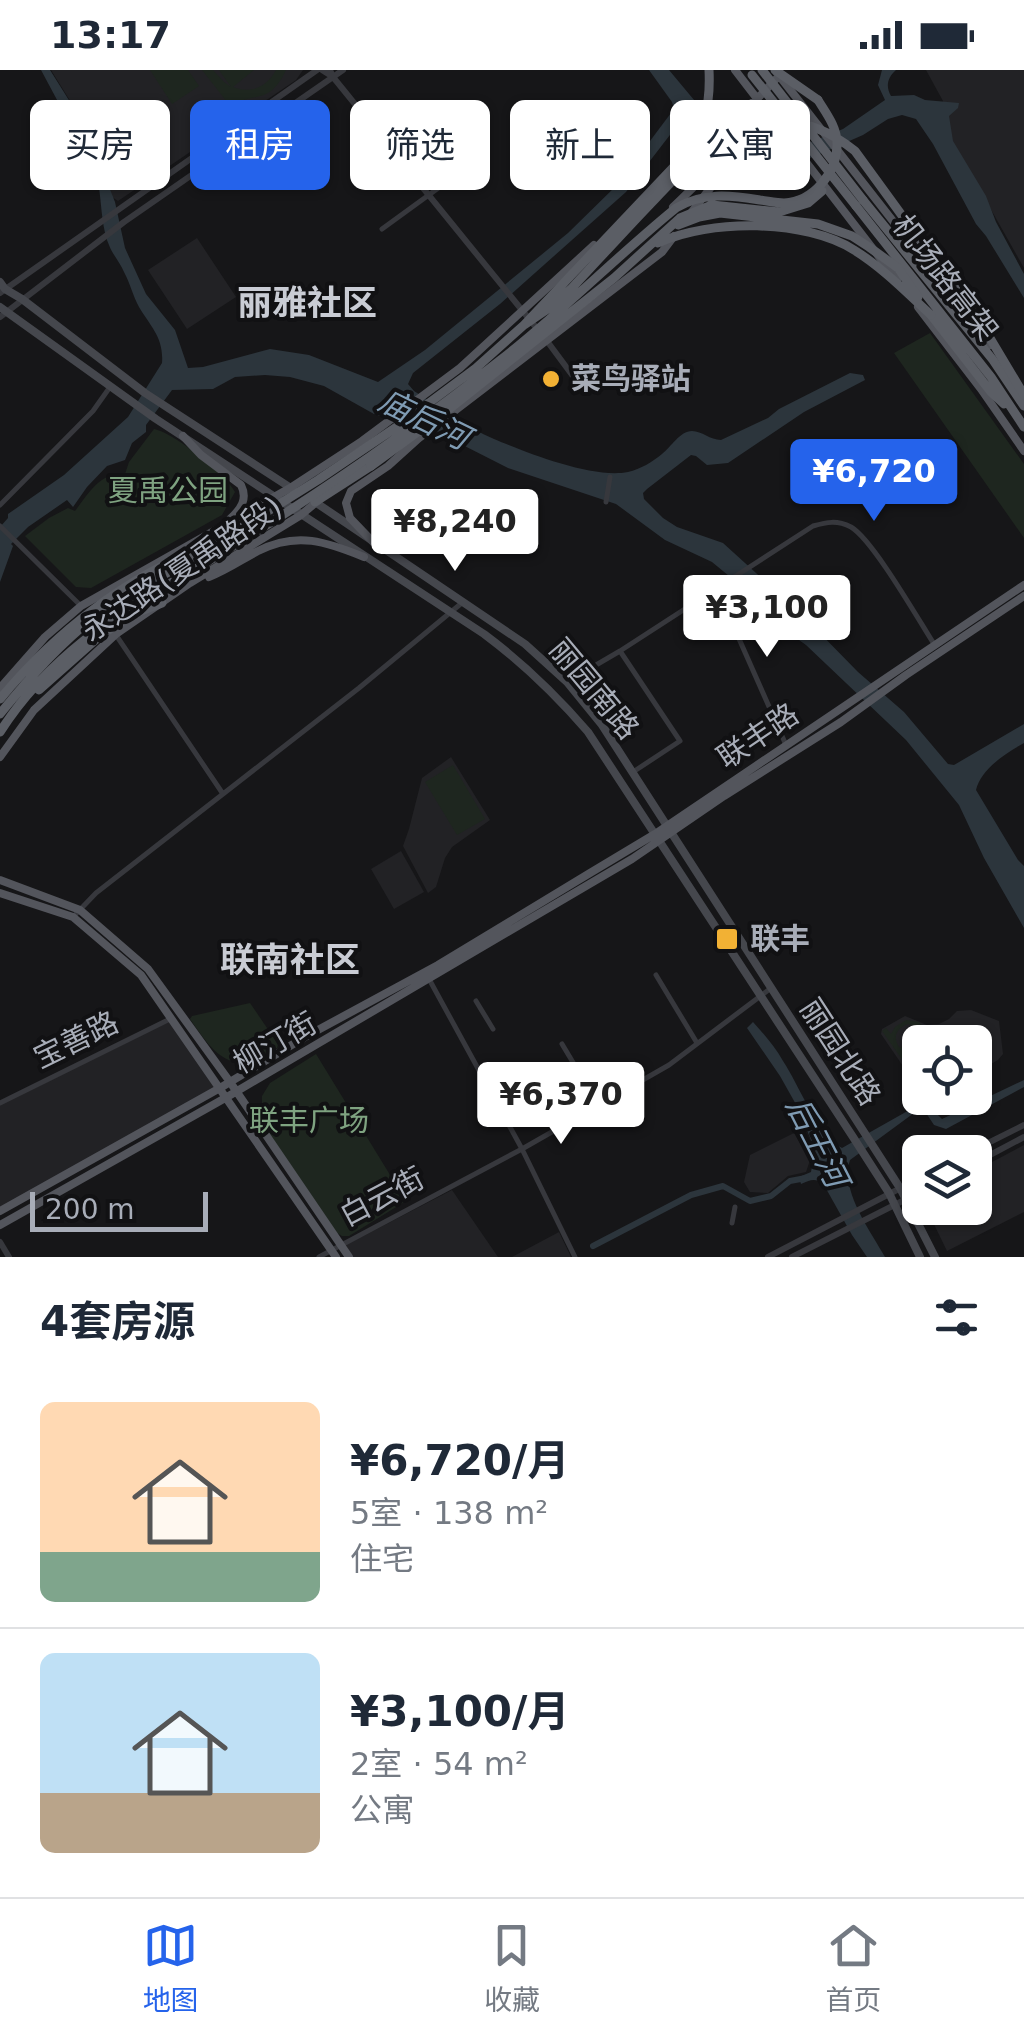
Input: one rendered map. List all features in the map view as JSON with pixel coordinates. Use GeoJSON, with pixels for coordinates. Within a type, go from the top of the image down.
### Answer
{"type":"FeatureCollection","features":[{"type":"Feature","properties":{"kind":"highway"},"geometry":{"type":"LineString","coordinates":[[0,732],[66,655],[99,626],[398,426],[476,368],[524,324],[683,158],[700,128],[710,98],[710,70]]}},
{"type":"Feature","properties":{"kind":"highway","name":"机场路高架"},"geometry":{"type":"LineString","coordinates":[[748,70],[943,314],[1024,427]]}},
{"type":"Feature","properties":{"kind":"highway","name":"机场路高架"},"geometry":{"type":"LineString","coordinates":[[762,70],[993,360],[1024,406]]}},
{"type":"Feature","properties":{"kind":"highway"},"geometry":{"type":"LineString","coordinates":[[316,502],[371,466],[548,331],[680,218],[712,204],[779,212],[794,209],[828,184],[837,143],[830,119],[818,100],[776,72]]}},
{"type":"Feature","properties":{"kind":"highway"},"geometry":{"type":"LineString","coordinates":[[524,324],[571,289],[695,159],[722,139],[751,125],[799,123],[834,134],[855,152],[984,328],[1024,392]]}},
{"type":"Feature","properties":{"kind":"highway"},"geometry":{"type":"LineString","coordinates":[[0,714],[42,665],[94,617],[118,600],[185,569],[343,476],[505,357],[676,208],[692,198],[721,195],[787,204],[813,192],[828,177],[833,165]]}},
{"type":"Feature","properties":{"kind":"highway"},"geometry":{"type":"LineString","coordinates":[[669,228],[720,213],[818,224],[852,236],[898,268],[991,392],[1017,416]]}},
{"type":"Feature","properties":{"kind":"highway"},"geometry":{"type":"LineString","coordinates":[[576,296],[663,241],[696,231],[741,226],[788,229],[850,247],[880,267],[931,315]]}},
{"type":"Feature","properties":{"kind":"highway"},"geometry":{"type":"LineString","coordinates":[[0,699],[50,645],[93,610],[185,569]]}},
{"type":"Feature","properties":{"kind":"highway"},"geometry":{"type":"LineString","coordinates":[[18,707],[101,635],[133,614],[162,603]]}},
{"type":"Feature","properties":{"kind":"main road"},"geometry":{"type":"LineString","coordinates":[[735,70],[758,99]]}},
{"type":"Feature","properties":{"kind":"main road"},"geometry":{"type":"LineString","coordinates":[[522,312],[714,132],[758,99],[776,72],[1024,392]]}},
{"type":"Feature","properties":{"kind":"main road"},"geometry":{"type":"LineString","coordinates":[[810,167],[1024,451]]}},
{"type":"Feature","properties":{"kind":"main road"},"geometry":{"type":"LineString","coordinates":[[374,542],[350,518],[346,503],[352,491],[388,466],[693,190]]}},
{"type":"Feature","properties":{"kind":"main road"},"geometry":{"type":"LineString","coordinates":[[444,413],[547,342],[662,252],[709,190]]}},
{"type":"Feature","properties":{"kind":"main road"},"geometry":{"type":"LineString","coordinates":[[2,288],[22,299]]}},
{"type":"Feature","properties":{"kind":"main road","name":"丽园南路"},"geometry":{"type":"LineString","coordinates":[[22,299],[145,394],[316,502],[526,644],[566,682],[602,725],[669,829]]}},
{"type":"Feature","properties":{"kind":"main road"},"geometry":{"type":"LineString","coordinates":[[2,312],[110,387]]}},
{"type":"Feature","properties":{"kind":"main road","name":"永达路(夏禹路段)"},"geometry":{"type":"LineString","coordinates":[[0,688],[45,637],[81,606],[290,488],[460,368],[522,312]]}},
{"type":"Feature","properties":{"kind":"main road","name":"丽园南路"},"geometry":{"type":"LineString","coordinates":[[110,387],[518,659],[588,732],[658,837]]}},
{"type":"Feature","properties":{"kind":"main road","name":"永达路(夏禹路段)"},"geometry":{"type":"LineString","coordinates":[[0,757],[34,710],[116,634],[162,603],[185,569],[302,515],[406,436],[444,413]]}},
{"type":"Feature","properties":{"kind":"main road"},"geometry":{"type":"LineString","coordinates":[[183,436],[201,455],[238,480],[244,491],[239,508],[216,530]]}},
{"type":"Feature","properties":{"kind":"main road"},"geometry":{"type":"LineString","coordinates":[[185,569],[226,570],[262,549],[294,540],[326,542],[364,557]]}},
{"type":"Feature","properties":{"kind":"main road","name":"联丰路"},"geometry":{"type":"LineString","coordinates":[[669,829],[841,722],[934,644],[1024,584]]}},
{"type":"Feature","properties":{"kind":"main road","name":"联丰路"},"geometry":{"type":"LineString","coordinates":[[669,829],[828,716],[1024,596]]}},
{"type":"Feature","properties":{"kind":"main road","name":"柳汀街"},"geometry":{"type":"LineString","coordinates":[[0,1225],[231,1094],[669,829]]}},
{"type":"Feature","properties":{"kind":"main road","name":"丽园北路"},"geometry":{"type":"LineString","coordinates":[[669,829],[902,1192]]}},
{"type":"Feature","properties":{"kind":"main road","name":"丽园北路"},"geometry":{"type":"LineString","coordinates":[[658,837],[853,1137],[920,1257]]}},
{"type":"Feature","properties":{"kind":"main road"},"geometry":{"type":"LineString","coordinates":[[0,880],[76,914],[148,969],[230,1082],[231,1094]]}},
{"type":"Feature","properties":{"kind":"main road"},"geometry":{"type":"LineString","coordinates":[[0,893],[76,914],[141,975],[220,1088],[231,1094],[336,1251],[349,1257]]}},
{"type":"Feature","properties":{"kind":"main road","name":"柳汀街"},"geometry":{"type":"LineString","coordinates":[[0,1211],[305,1037],[428,975]]}},
{"type":"Feature","properties":{"kind":"main road","name":"丽园北路"},"geometry":{"type":"LineString","coordinates":[[919,1225],[935,1257]]}},
{"type":"Feature","properties":{"kind":"street"},"geometry":{"type":"LineString","coordinates":[[2,288],[320,70],[331,73],[584,392]]}},
{"type":"Feature","properties":{"kind":"street"},"geometry":{"type":"LineString","coordinates":[[2,312],[331,73],[343,70]]}},
{"type":"Feature","properties":{"kind":"street"},"geometry":{"type":"LineString","coordinates":[[382,229],[437,190]]}},
{"type":"Feature","properties":{"kind":"street"},"geometry":{"type":"LineString","coordinates":[[0,506],[92,411],[110,387]]}},
{"type":"Feature","properties":{"kind":"street"},"geometry":{"type":"LineString","coordinates":[[606,502],[610,477]]}},
{"type":"Feature","properties":{"kind":"street"},"geometry":{"type":"LineString","coordinates":[[566,682],[813,526],[832,520],[855,529],[934,644]]}},
{"type":"Feature","properties":{"kind":"street"},"geometry":{"type":"LineString","coordinates":[[0,526],[81,606]]}},
{"type":"Feature","properties":{"kind":"street"},"geometry":{"type":"LineString","coordinates":[[716,590],[786,745]]}},
{"type":"Feature","properties":{"kind":"street"},"geometry":{"type":"LineString","coordinates":[[76,914],[96,893],[464,602]]}},
{"type":"Feature","properties":{"kind":"street"},"geometry":{"type":"LineString","coordinates":[[116,634],[223,794]]}},
{"type":"Feature","properties":{"kind":"street"},"geometry":{"type":"LineString","coordinates":[[620,651],[680,741],[633,772]]}},
{"type":"Feature","properties":{"kind":"street"},"geometry":{"type":"LineString","coordinates":[[428,975],[575,1257]]}},
{"type":"Feature","properties":{"kind":"street"},"geometry":{"type":"LineString","coordinates":[[656,975],[697,1043]]}},
{"type":"Feature","properties":{"kind":"street","name":"白云街"},"geometry":{"type":"LineString","coordinates":[[319,1257],[669,1065],[772,988]]}},
{"type":"Feature","properties":{"kind":"street"},"geometry":{"type":"LineString","coordinates":[[476,1001],[493,1029]]}},
{"type":"Feature","properties":{"kind":"street","name":"宝善路"},"geometry":{"type":"LineString","coordinates":[[0,1103],[172,1018]]}},
{"type":"Feature","properties":{"kind":"street"},"geometry":{"type":"LineString","coordinates":[[562,1044],[599,1106]]}},
{"type":"Feature","properties":{"kind":"street"},"geometry":{"type":"LineString","coordinates":[[992,1141],[1024,1126]]}},
{"type":"Feature","properties":{"kind":"street"},"geometry":{"type":"LineString","coordinates":[[992,1154],[1024,1137]]}},
{"type":"Feature","properties":{"kind":"street"},"geometry":{"type":"LineString","coordinates":[[768,1257],[900,1188]]}},
{"type":"Feature","properties":{"kind":"street"},"geometry":{"type":"LineString","coordinates":[[792,1257],[902,1201]]}},
{"type":"Feature","properties":{"kind":"street"},"geometry":{"type":"LineString","coordinates":[[732,1223],[735,1207]]}},
{"type":"Feature","properties":{"kind":"street"},"geometry":{"type":"LineString","coordinates":[[0,1242],[9,1257]]}},
{"type":"Feature","properties":{"kind":"shaded area"},"geometry":{"type":"Polygon","coordinates":[[[51,70],[303,70],[296,80],[267,100],[190,100],[190,152],[170,166],[170,100],[70,100],[51,70]]]}},
{"type":"Feature","properties":{"kind":"shaded area"},"geometry":{"type":"Polygon","coordinates":[[[926,70],[1024,70],[1024,268],[951,142],[943,101],[926,70]]]}},
{"type":"Feature","properties":{"kind":"shaded area"},"geometry":{"type":"Polygon","coordinates":[[[110,190],[134,190],[118,201],[110,190]]]}},
{"type":"Feature","properties":{"kind":"shaded area"},"geometry":{"type":"Polygon","coordinates":[[[197,238],[236,297],[187,329],[148,270],[197,238]]]}},
{"type":"Feature","properties":{"kind":"shaded area"},"geometry":{"type":"Polygon","coordinates":[[[451,757],[490,820],[452,847],[436,887],[428,893],[403,846],[422,778],[451,757]]]}},
{"type":"Feature","properties":{"kind":"shaded area"},"geometry":{"type":"Polygon","coordinates":[[[401,851],[424,892],[394,909],[371,869],[401,851]]]}},
{"type":"Feature","properties":{"kind":"shaded area"},"geometry":{"type":"Polygon","coordinates":[[[971,1010],[999,1021],[1003,1054],[998,1060],[992,1063],[992,1025],[927,1025],[939,1024],[957,1011],[971,1010]]]}},
{"type":"Feature","properties":{"kind":"shaded area"},"geometry":{"type":"Polygon","coordinates":[[[905,1016],[927,1025],[902,1025],[902,1065],[881,1034],[882,1029],[905,1016]]]}},
{"type":"Feature","properties":{"kind":"shaded area"},"geometry":{"type":"Polygon","coordinates":[[[171,1021],[217,1088],[0,1209],[0,1105],[171,1021]]]}},
{"type":"Feature","properties":{"kind":"shaded area"},"geometry":{"type":"Polygon","coordinates":[[[794,1133],[810,1160],[806,1172],[788,1176],[768,1193],[750,1192],[744,1182],[750,1155],[794,1133]]]}},
{"type":"Feature","properties":{"kind":"shaded area"},"geometry":{"type":"Polygon","coordinates":[[[1024,1145],[1024,1212],[947,1251],[934,1225],[992,1225],[992,1162],[1024,1145]]]}},
{"type":"Feature","properties":{"kind":"shaded area"},"geometry":{"type":"Polygon","coordinates":[[[452,1190],[498,1257],[353,1257],[348,1249],[346,1245],[452,1190]]]}},
{"type":"Feature","properties":{"kind":"shaded area"},"geometry":{"type":"Polygon","coordinates":[[[559,1232],[571,1257],[512,1257],[559,1232]]]}},
{"type":"Feature","properties":{"kind":"green space"},"geometry":{"type":"Polygon","coordinates":[[[150,70],[188,70],[199,86],[172,104],[150,70]]]}},
{"type":"Feature","properties":{"kind":"green space"},"geometry":{"type":"Polygon","coordinates":[[[202,70],[213,70],[231,87],[219,70],[254,70],[233,87],[246,90],[263,85],[276,70],[286,70],[280,82],[267,93],[245,100],[226,100],[202,70]]]}},
{"type":"Feature","properties":{"kind":"green space"},"geometry":{"type":"Polygon","coordinates":[[[930,333],[1024,464],[1024,538],[894,353],[930,333]]]}},
{"type":"Feature","properties":{"kind":"green space","name":"夏禹公园"},"geometry":{"type":"Polygon","coordinates":[[[154,429],[199,455],[235,492],[222,515],[91,588],[76,587],[25,536],[68,508],[75,511],[102,480],[125,474],[129,462],[154,429]]]}},
{"type":"Feature","properties":{"kind":"green space"},"geometry":{"type":"Polygon","coordinates":[[[453,765],[485,819],[457,835],[425,782],[453,765]]]}},
{"type":"Feature","properties":{"kind":"green space"},"geometry":{"type":"Polygon","coordinates":[[[250,1003],[278,1044],[251,1061],[237,1062],[221,1055],[190,1019],[192,1016],[250,1003]]]}},
{"type":"Feature","properties":{"kind":"green space"},"geometry":{"type":"Polygon","coordinates":[[[906,1020],[921,1025],[902,1025],[898,1031],[896,1041],[902,1047],[902,1059],[882,1031],[886,1028],[891,1034],[906,1020]]]}},
{"type":"Feature","properties":{"kind":"green space","name":"联丰广场"},"geometry":{"type":"Polygon","coordinates":[[[316,1054],[406,1201],[349,1236],[337,1233],[262,1123],[262,1096],[270,1083],[316,1054]]]}},
{"type":"Feature","properties":{"kind":"water"},"geometry":{"type":"Polygon","coordinates":[[[41,70],[50,70],[69,100],[57,100],[41,70]]]}},
{"type":"Feature","properties":{"kind":"water"},"geometry":{"type":"Polygon","coordinates":[[[649,70],[669,70],[694,100],[671,100],[649,70]]]}},
{"type":"Feature","properties":{"kind":"water"},"geometry":{"type":"Polygon","coordinates":[[[882,70],[896,70],[888,82],[891,96],[914,95],[959,103],[949,116],[953,141],[986,196],[1024,274],[1024,298],[916,119],[902,115],[888,119],[863,135],[810,158],[810,142],[843,129],[885,100],[878,85],[882,70]]]}},
{"type":"Feature","properties":{"kind":"water"},"geometry":{"type":"Polygon","coordinates":[[[670,114],[670,135],[650,161],[650,141],[670,114]]]}},
{"type":"Feature","properties":{"kind":"water","name":"庙后河"},"geometry":{"type":"Polygon","coordinates":[[[100,190],[110,190],[125,248],[146,294],[175,330],[188,368],[270,349],[309,355],[378,382],[425,350],[568,233],[612,190],[628,190],[500,304],[413,373],[408,384],[494,439],[560,463],[614,473],[646,465],[688,432],[721,440],[850,373],[863,375],[865,380],[804,412],[728,463],[707,465],[691,455],[647,489],[644,499],[677,527],[723,543],[776,591],[805,586],[808,594],[799,616],[904,712],[948,764],[954,765],[1024,724],[1024,743],[989,769],[976,790],[1024,866],[1024,928],[959,805],[906,740],[806,645],[760,612],[712,562],[665,540],[616,504],[508,468],[443,435],[374,414],[324,386],[265,375],[235,377],[213,389],[172,390],[146,425],[146,432],[132,443],[125,460],[107,466],[73,507],[67,500],[11,544],[0,582],[0,527],[8,514],[64,475],[128,417],[162,363],[159,340],[109,245],[100,190]]]}},
{"type":"Feature","properties":{"kind":"water","name":"后王河"},"geometry":{"type":"Polygon","coordinates":[[[753,1022],[769,1041],[825,1133],[842,1148],[902,1114],[911,1115],[850,1160],[853,1197],[885,1257],[867,1257],[824,1185],[816,1180],[801,1184],[799,1177],[811,1172],[815,1150],[798,1108],[747,1028],[753,1022]]]}},
{"type":"Feature","properties":{"kind":"water"},"geometry":{"type":"Polygon","coordinates":[[[1024,1080],[1024,1087],[992,1104],[992,1095],[1024,1080]]]}},
{"type":"Feature","properties":{"kind":"water"},"geometry":{"type":"Polygon","coordinates":[[[927,1115],[942,1119],[972,1115],[946,1129],[934,1125],[927,1115]]]}},
{"type":"Feature","properties":{"kind":"waterway","name":"后王河"},"geometry":{"type":"LineString","coordinates":[[593,1246],[691,1195],[723,1186],[750,1201],[771,1196],[790,1181],[806,1178]]}},
{"type":"Feature","properties":{"kind":"place","name":"菜鸟驿站"},"geometry":{"type":"Point","coordinates":[551,379]}},
{"type":"Feature","properties":{"kind":"place","name":"联丰"},"geometry":{"type":"Point","coordinates":[727,939]}},
{"type":"Feature","properties":{"kind":"district","name":"丽雅社区"},"geometry":{"type":"Point","coordinates":[307,303]}},
{"type":"Feature","properties":{"kind":"district","name":"联南社区"},"geometry":{"type":"Point","coordinates":[290,960]}}]}
